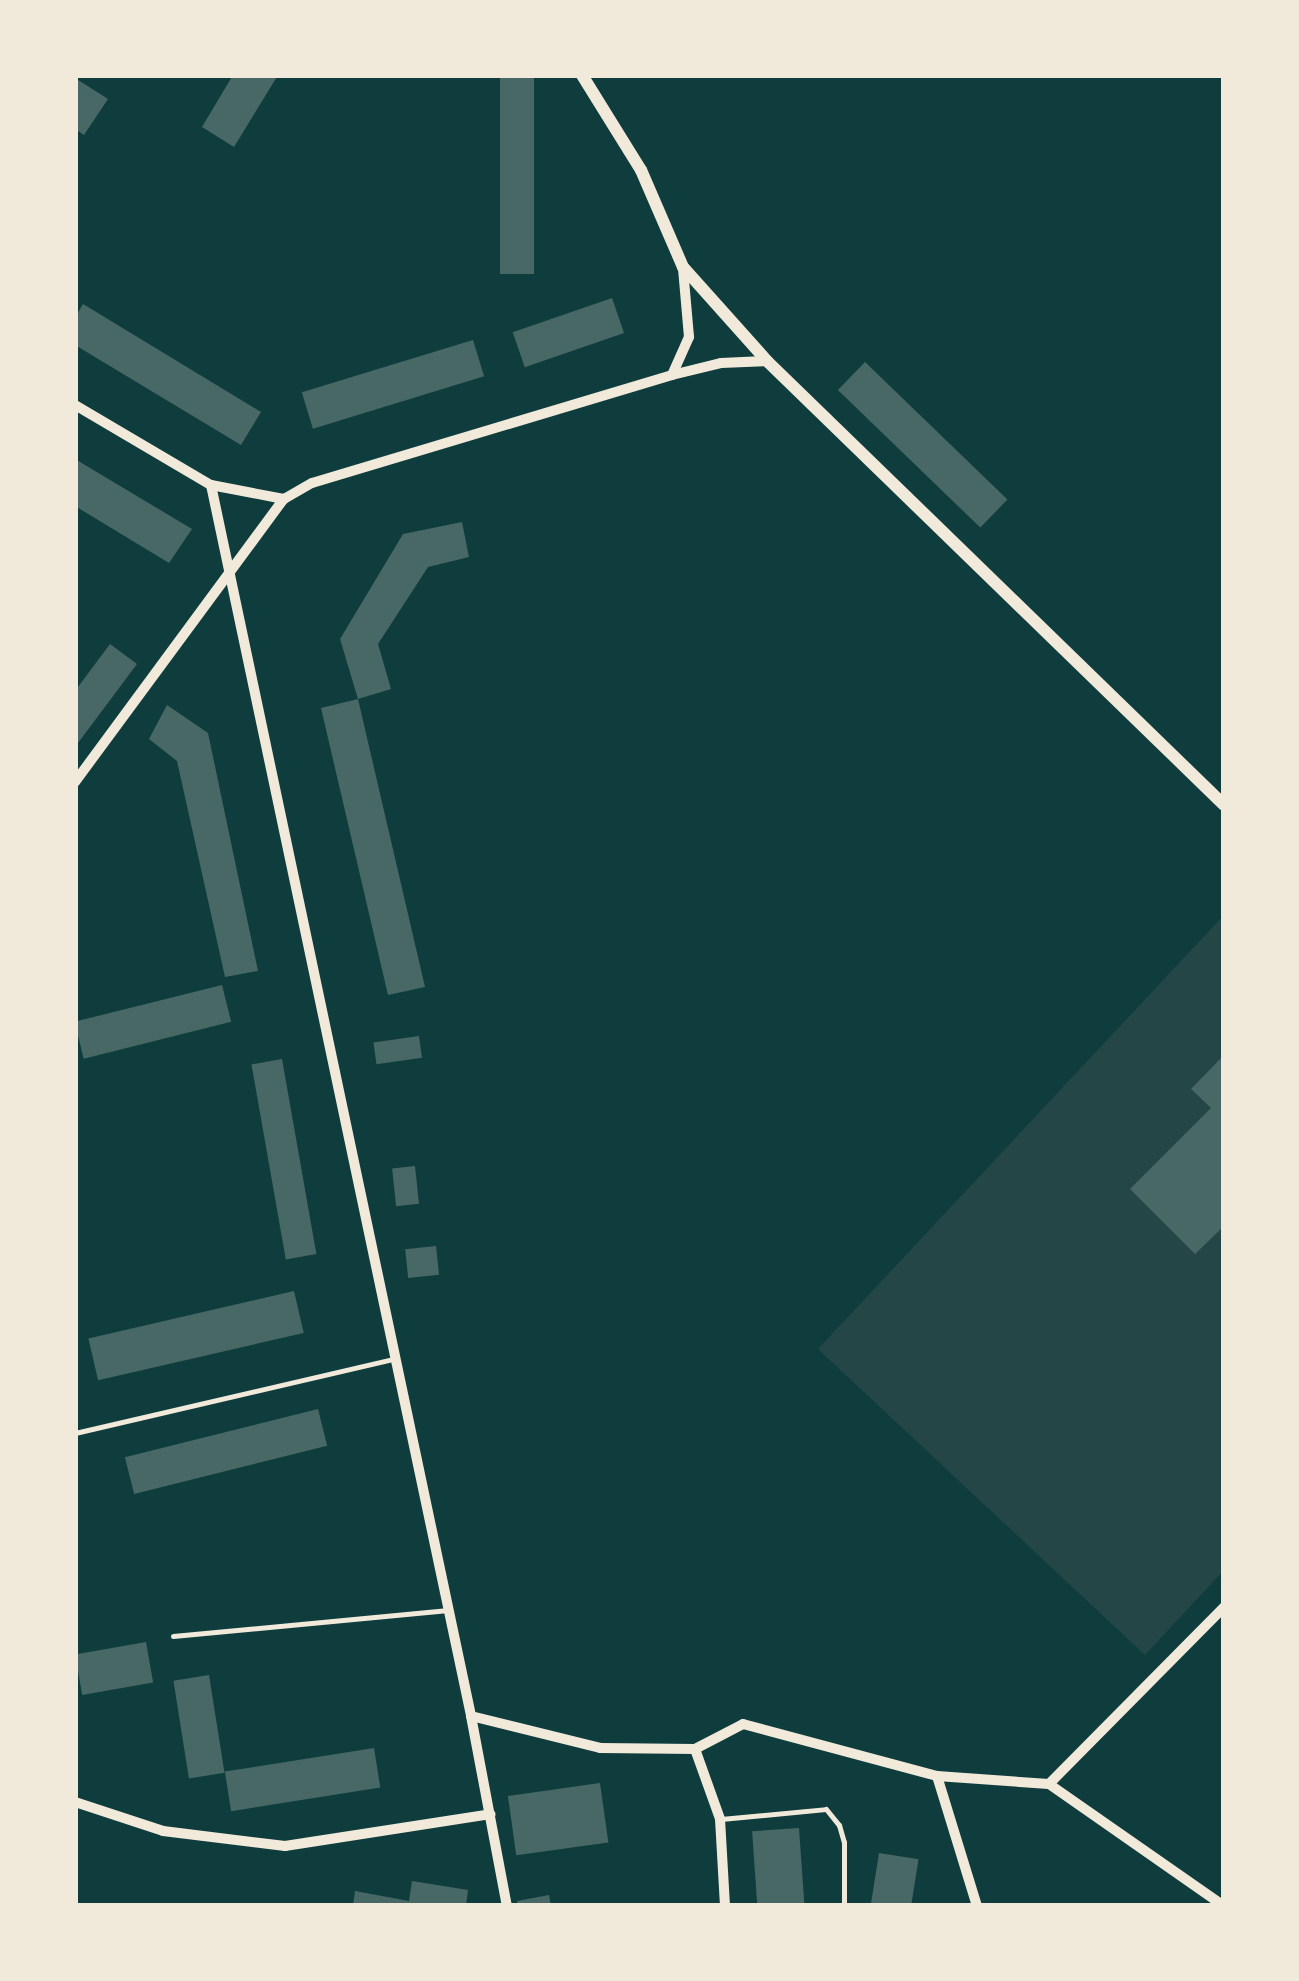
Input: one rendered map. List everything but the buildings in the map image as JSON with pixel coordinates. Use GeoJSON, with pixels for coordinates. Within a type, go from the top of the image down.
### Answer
{"type":"FeatureCollection","features":[{"type":"Feature","properties":{"kind":"street"},"geometry":{"type":"LineString","coordinates":[[582,75],[641,170],[683,267],[767,361],[1224,805]]}},
{"type":"Feature","properties":{"kind":"street"},"geometry":{"type":"LineString","coordinates":[[672,375],[688,336],[683,267]]}},
{"type":"Feature","properties":{"kind":"street"},"geometry":{"type":"LineString","coordinates":[[75,782],[284,499],[312,484],[672,375],[721,363],[767,361]]}},
{"type":"Feature","properties":{"kind":"street"},"geometry":{"type":"LineString","coordinates":[[75,405],[211,485],[284,499]]}},
{"type":"Feature","properties":{"kind":"street"},"geometry":{"type":"LineString","coordinates":[[211,485],[449,1610],[507,1906]]}},
{"type":"Feature","properties":{"kind":"street"},"geometry":{"type":"LineString","coordinates":[[1049,1784],[1224,1607]]}},
{"type":"Feature","properties":{"kind":"street"},"geometry":{"type":"LineString","coordinates":[[471,1716],[600,1748],[695,1749],[743,1724],[937,1776],[1049,1784],[1224,1906]]}},
{"type":"Feature","properties":{"kind":"street"},"geometry":{"type":"LineString","coordinates":[[695,1749],[720,1819],[726,1906]]}},
{"type":"Feature","properties":{"kind":"street"},"geometry":{"type":"LineString","coordinates":[[937,1776],[977,1906]]}},
{"type":"Feature","properties":{"kind":"street"},"geometry":{"type":"LineString","coordinates":[[75,1802],[163,1831],[285,1846],[491,1814]]}},
{"type":"Feature","properties":{"kind":"lane"},"geometry":{"type":"LineString","coordinates":[[75,1433],[396,1359]]}},
{"type":"Feature","properties":{"kind":"lane"},"geometry":{"type":"LineString","coordinates":[[174,1636],[449,1610]]}},
{"type":"Feature","properties":{"kind":"lane"},"geometry":{"type":"LineString","coordinates":[[720,1819],[826,1810],[839,1824],[844,1842],[844,1906]]}},
{"type":"Feature","properties":{"kind":"shaded area"},"geometry":{"type":"Polygon","coordinates":[[[1224,915],[1224,1570],[1145,1655],[818,1349],[1224,915]]]}}]}
